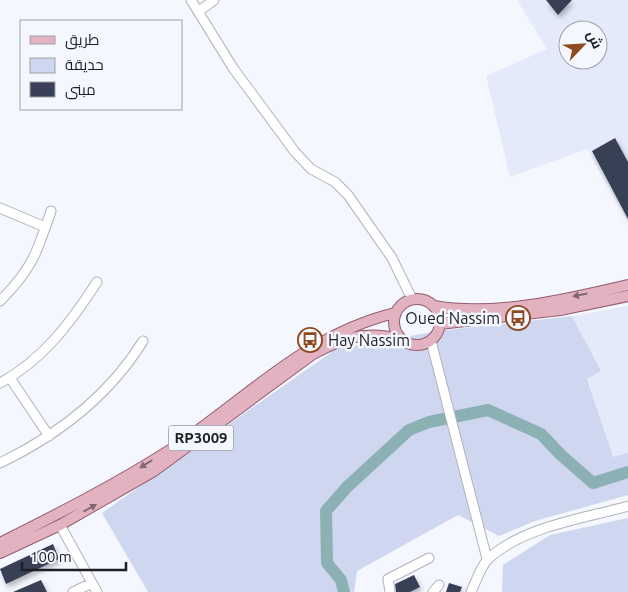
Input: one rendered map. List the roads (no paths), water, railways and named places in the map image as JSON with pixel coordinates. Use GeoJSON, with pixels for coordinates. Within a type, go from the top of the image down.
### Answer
{"type":"FeatureCollection","features":[{"type":"Feature","properties":{"kind":"main road"},"geometry":{"type":"LineString","coordinates":[[434,306],[454,310],[482,310],[562,298],[628,284]]}},
{"type":"Feature","properties":{"kind":"main road"},"geometry":{"type":"LineString","coordinates":[[440,324],[560,310],[628,296]]}},
{"type":"Feature","properties":{"kind":"main road"},"geometry":{"type":"LineString","coordinates":[[412,299],[426,300],[434,306],[439,314],[440,324],[438,331],[426,343]]}},
{"type":"Feature","properties":{"kind":"main road","name":"RP3009"},"geometry":{"type":"LineString","coordinates":[[0,543],[94,495],[170,450],[309,348],[362,323],[395,313],[402,304],[412,299]]}},
{"type":"Feature","properties":{"kind":"main road"},"geometry":{"type":"LineString","coordinates":[[395,313],[394,327],[401,339]]}},
{"type":"Feature","properties":{"kind":"main road","name":"RP3009"},"geometry":{"type":"LineString","coordinates":[[0,553],[60,525],[173,459],[313,354],[338,342],[367,334],[382,334],[411,344],[426,343]]}},
{"type":"Feature","properties":{"kind":"street"},"geometry":{"type":"LineString","coordinates":[[191,0],[233,68],[295,152],[311,169],[335,182],[348,195],[388,252],[412,299]]}},
{"type":"Feature","properties":{"kind":"street"},"geometry":{"type":"LineString","coordinates":[[199,11],[214,0]]}},
{"type":"Feature","properties":{"kind":"street"},"geometry":{"type":"LineString","coordinates":[[0,208],[45,227]]}},
{"type":"Feature","properties":{"kind":"street"},"geometry":{"type":"LineString","coordinates":[[0,301],[26,274],[33,261],[51,211]]}},
{"type":"Feature","properties":{"kind":"street"},"geometry":{"type":"LineString","coordinates":[[0,384],[43,352],[73,319],[97,282]]}},
{"type":"Feature","properties":{"kind":"street"},"geometry":{"type":"LineString","coordinates":[[0,463],[48,436],[85,409],[132,360],[144,341]]}},
{"type":"Feature","properties":{"kind":"street"},"geometry":{"type":"LineString","coordinates":[[426,343],[432,355],[444,393],[487,559]]}},
{"type":"Feature","properties":{"kind":"street"},"geometry":{"type":"LineString","coordinates":[[10,378],[48,436]]}},
{"type":"Feature","properties":{"kind":"street"},"geometry":{"type":"LineString","coordinates":[[471,592],[487,559],[526,535],[628,506]]}},
{"type":"Feature","properties":{"kind":"street"},"geometry":{"type":"LineString","coordinates":[[60,525],[97,592]]}},
{"type":"Feature","properties":{"kind":"street"},"geometry":{"type":"LineString","coordinates":[[390,592],[388,579],[429,558]]}},
{"type":"Feature","properties":{"kind":"street"},"geometry":{"type":"LineString","coordinates":[[72,592],[92,583]]}},
{"type":"Feature","properties":{"kind":"waterway"},"geometry":{"type":"LineString","coordinates":[[344,592],[341,580],[327,563],[326,511],[347,487],[409,430],[429,422],[488,410],[541,434],[561,455],[593,483],[628,472]]}},
{"type":"Feature","properties":{"kind":"place","name":"Oued Nassim"},"geometry":{"type":"Point","coordinates":[518,318]}},
{"type":"Feature","properties":{"kind":"place","name":"Hay Nassim"},"geometry":{"type":"Point","coordinates":[310,340]}}]}
